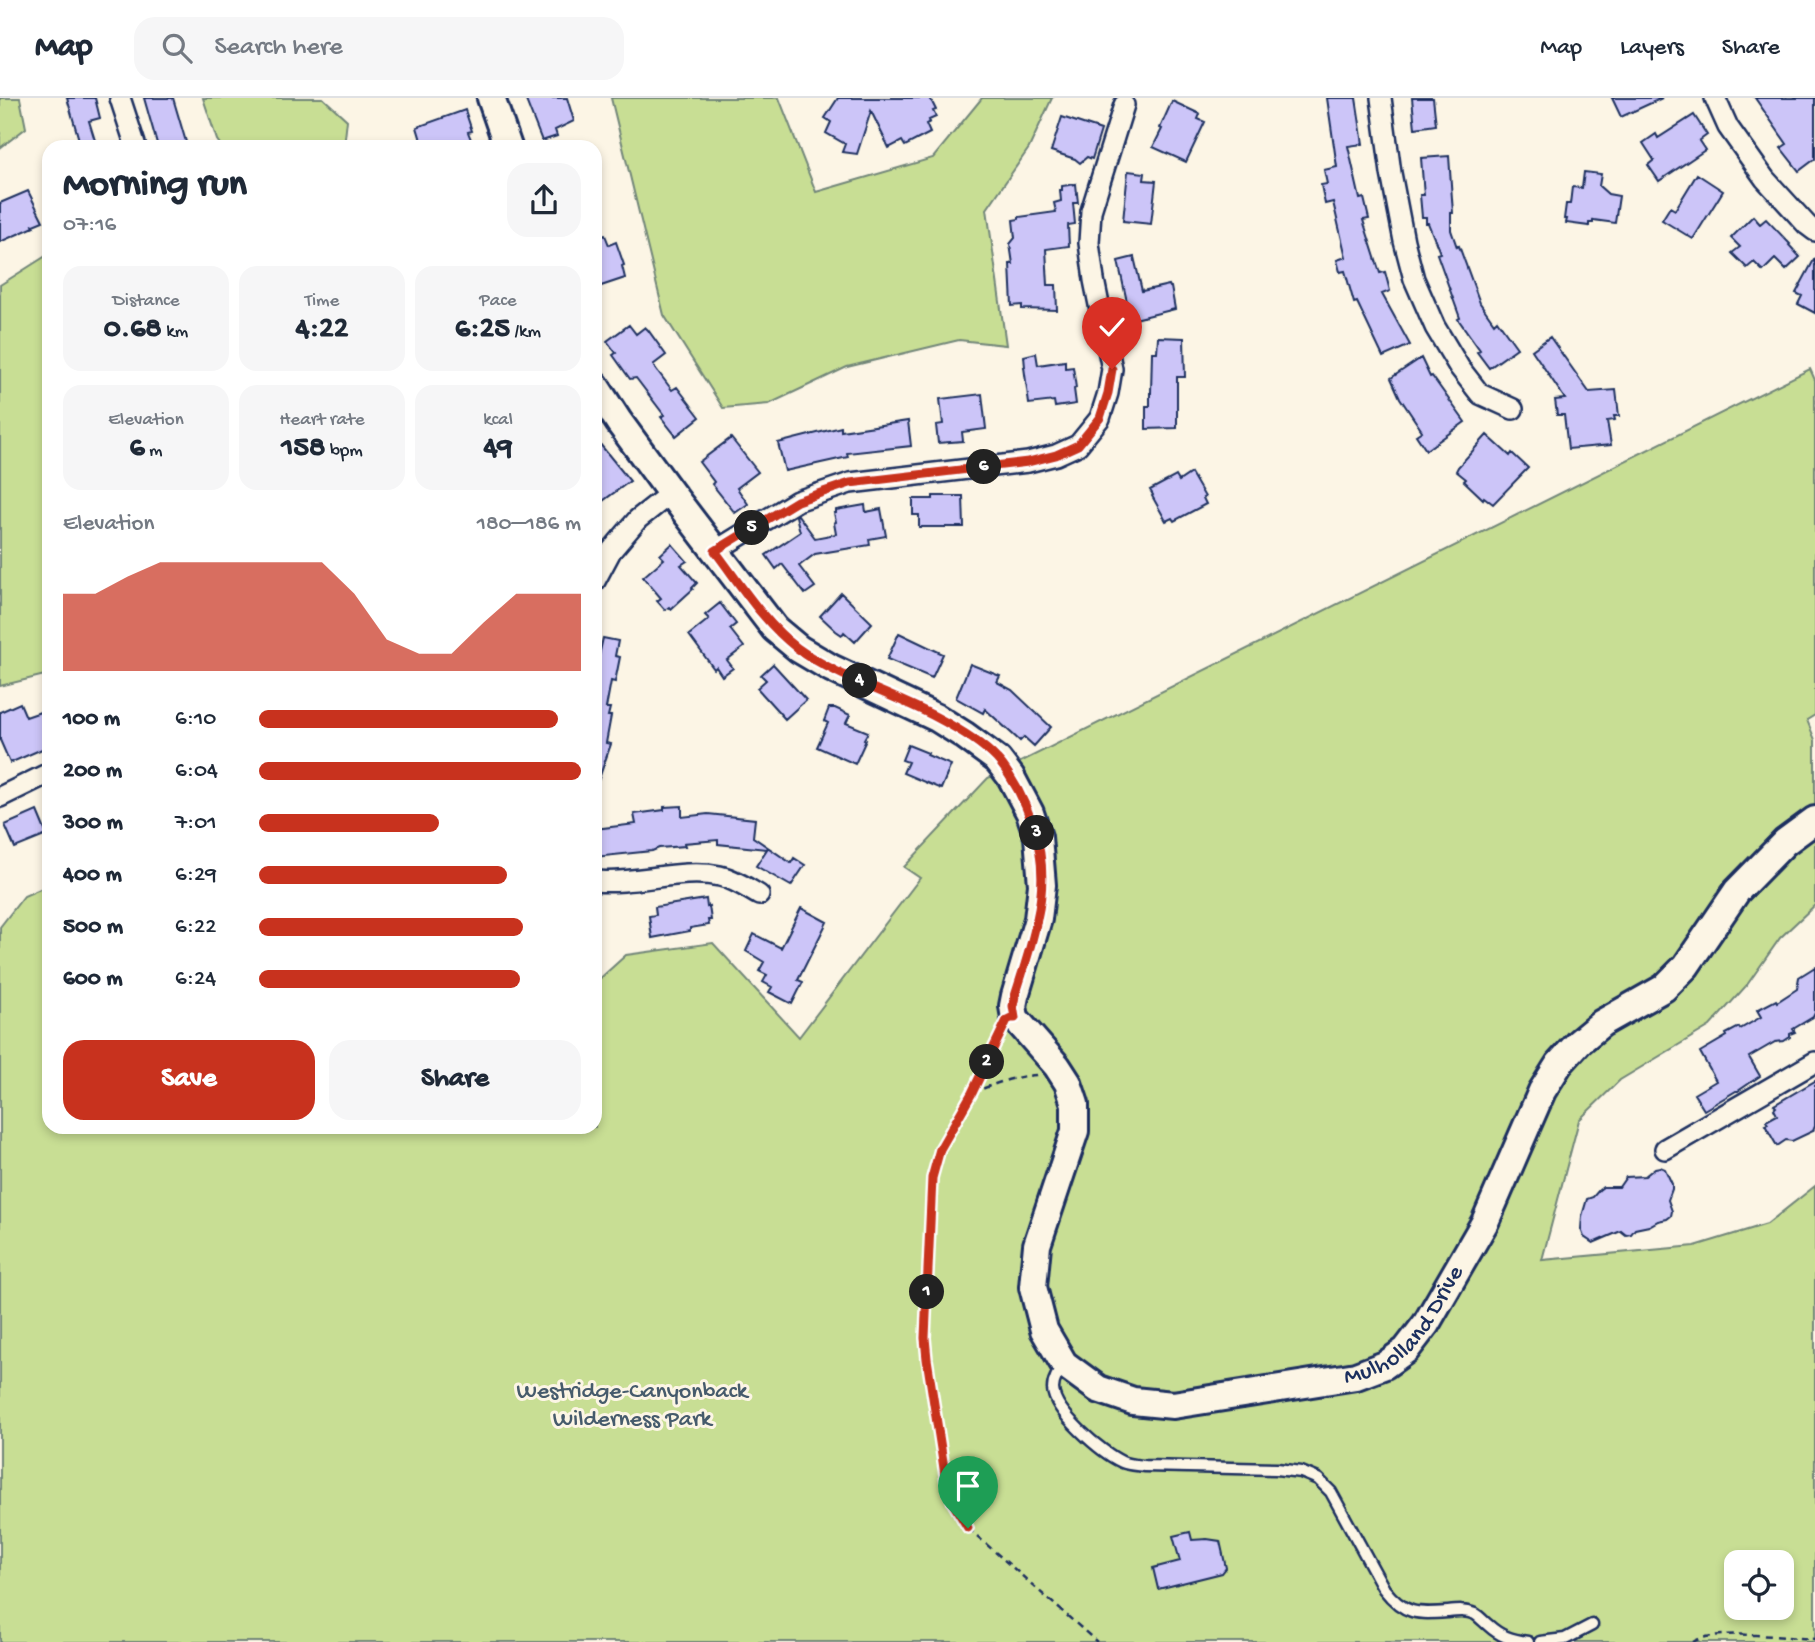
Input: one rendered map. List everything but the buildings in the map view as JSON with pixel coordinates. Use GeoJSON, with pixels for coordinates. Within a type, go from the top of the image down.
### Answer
{"type":"FeatureCollection","features":[{"type":"Feature","properties":{"kind":"main road"},"geometry":{"type":"LineString","coordinates":[[491,98],[506,140]]}},
{"type":"Feature","properties":{"kind":"main road"},"geometry":{"type":"LineString","coordinates":[[602,396],[671,493],[775,629],[799,649],[831,668],[937,718],[990,753],[1011,777],[1030,813],[1038,837],[1042,885],[1038,919],[1015,996],[1015,1018]]}},
{"type":"Feature","properties":{"kind":"main road","name":"Mulholland Drive"},"geometry":{"type":"LineString","coordinates":[[1015,1018],[1057,1066],[1068,1083],[1075,1104],[1075,1131],[1037,1245],[1033,1287],[1044,1330],[1065,1364],[1098,1389],[1133,1401],[1173,1405],[1356,1376],[1385,1365],[1406,1350],[1426,1324],[1485,1222],[1542,1091],[1559,1064],[1579,1042],[1602,1023],[1664,988],[1686,966],[1737,891],[1785,842],[1815,820]]}},
{"type":"Feature","properties":{"kind":"street"},"geometry":{"type":"LineString","coordinates":[[120,98],[134,140]]}},
{"type":"Feature","properties":{"kind":"street"},"geometry":{"type":"LineString","coordinates":[[1381,98],[1391,173],[1414,279],[1435,327],[1466,376],[1480,394],[1513,409]]}},
{"type":"Feature","properties":{"kind":"street"},"geometry":{"type":"LineString","coordinates":[[1715,98],[1728,127],[1765,179],[1815,231]]}},
{"type":"Feature","properties":{"kind":"street"},"geometry":{"type":"LineString","coordinates":[[715,551],[797,501],[850,483],[1028,462],[1056,455],[1078,445],[1100,418],[1112,369],[1088,243],[1091,211],[1124,105]]}},
{"type":"Feature","properties":{"kind":"street"},"geometry":{"type":"LineString","coordinates":[[602,568],[611,551],[638,519],[671,493]]}},
{"type":"Feature","properties":{"kind":"street"},"geometry":{"type":"LineString","coordinates":[[0,797],[42,776]]}},
{"type":"Feature","properties":{"kind":"street"},"geometry":{"type":"LineString","coordinates":[[602,882],[703,874],[723,877],[759,895]]}},
{"type":"Feature","properties":{"kind":"street"},"geometry":{"type":"LineString","coordinates":[[1665,1149],[1815,1062]]}},
{"type":"Feature","properties":{"kind":"lane"},"geometry":{"type":"LineString","coordinates":[[1065,1364],[1056,1376],[1053,1388],[1056,1402],[1086,1435],[1109,1454],[1124,1463],[1144,1466],[1277,1469],[1301,1472],[1318,1479],[1331,1492],[1384,1589],[1395,1602],[1409,1610],[1427,1614],[1464,1611],[1476,1615],[1498,1634],[1510,1640],[1528,1642]]}},
{"type":"Feature","properties":{"kind":"lane"},"geometry":{"type":"LineString","coordinates":[[1540,1642],[1565,1639],[1592,1625]]}},
{"type":"Feature","properties":{"kind":"path"},"geometry":{"type":"LineString","coordinates":[[1015,1018],[1007,1020],[972,1093],[940,1149],[932,1178],[925,1338],[927,1359],[946,1481],[953,1503],[968,1528],[1097,1642]]}},
{"type":"Feature","properties":{"kind":"path"},"geometry":{"type":"LineString","coordinates":[[972,1093],[999,1081],[1023,1076],[1056,1076],[1068,1083]]}},
{"type":"Feature","properties":{"kind":"path"},"geometry":{"type":"LineString","coordinates":[[1693,1642],[1720,1635],[1815,1639]]}},
{"type":"Feature","properties":{"kind":"green space"},"geometry":{"type":"Polygon","coordinates":[[[0,98],[20,98],[26,128],[0,148],[0,98]]]}},
{"type":"Feature","properties":{"kind":"green space"},"geometry":{"type":"Polygon","coordinates":[[[203,98],[323,98],[347,120],[345,140],[217,140],[203,98]]]}},
{"type":"Feature","properties":{"kind":"green space"},"geometry":{"type":"Polygon","coordinates":[[[611,98],[779,98],[816,192],[933,158],[982,98],[1052,98],[1029,148],[987,209],[1006,345],[959,340],[847,367],[769,404],[723,408],[664,315],[611,98]]]}},
{"type":"Feature","properties":{"kind":"green space"},"geometry":{"type":"Polygon","coordinates":[[[42,258],[42,676],[0,686],[0,285],[42,258]]]}},
{"type":"Feature","properties":{"kind":"green space","name":"Westridge-Canyonback Wilderness Park"},"geometry":{"type":"Polygon","coordinates":[[[1810,369],[1815,380],[1815,715],[1807,720],[1815,740],[1815,905],[1780,938],[1747,985],[1710,1026],[1620,1080],[1579,1120],[1542,1260],[1695,1246],[1767,1224],[1815,1186],[1815,1642],[0,1642],[0,927],[24,896],[42,888],[42,1134],[602,1134],[602,977],[626,955],[713,943],[799,1037],[920,878],[904,867],[988,778],[1810,369]]]}},
{"type":"Feature","properties":{"kind":"route"},"geometry":{"type":"LineString","coordinates":[[968,1528],[953,1503],[946,1481],[927,1359],[925,1338],[932,1178],[940,1149],[972,1093],[1007,1020],[1015,1018],[1015,996],[1038,919],[1042,885],[1038,837],[1030,813],[1011,777],[998,760],[937,718],[831,668],[799,649],[775,629],[715,551],[797,501],[850,483],[1028,462],[1056,455],[1078,445],[1100,418],[1112,369]]}}]}
